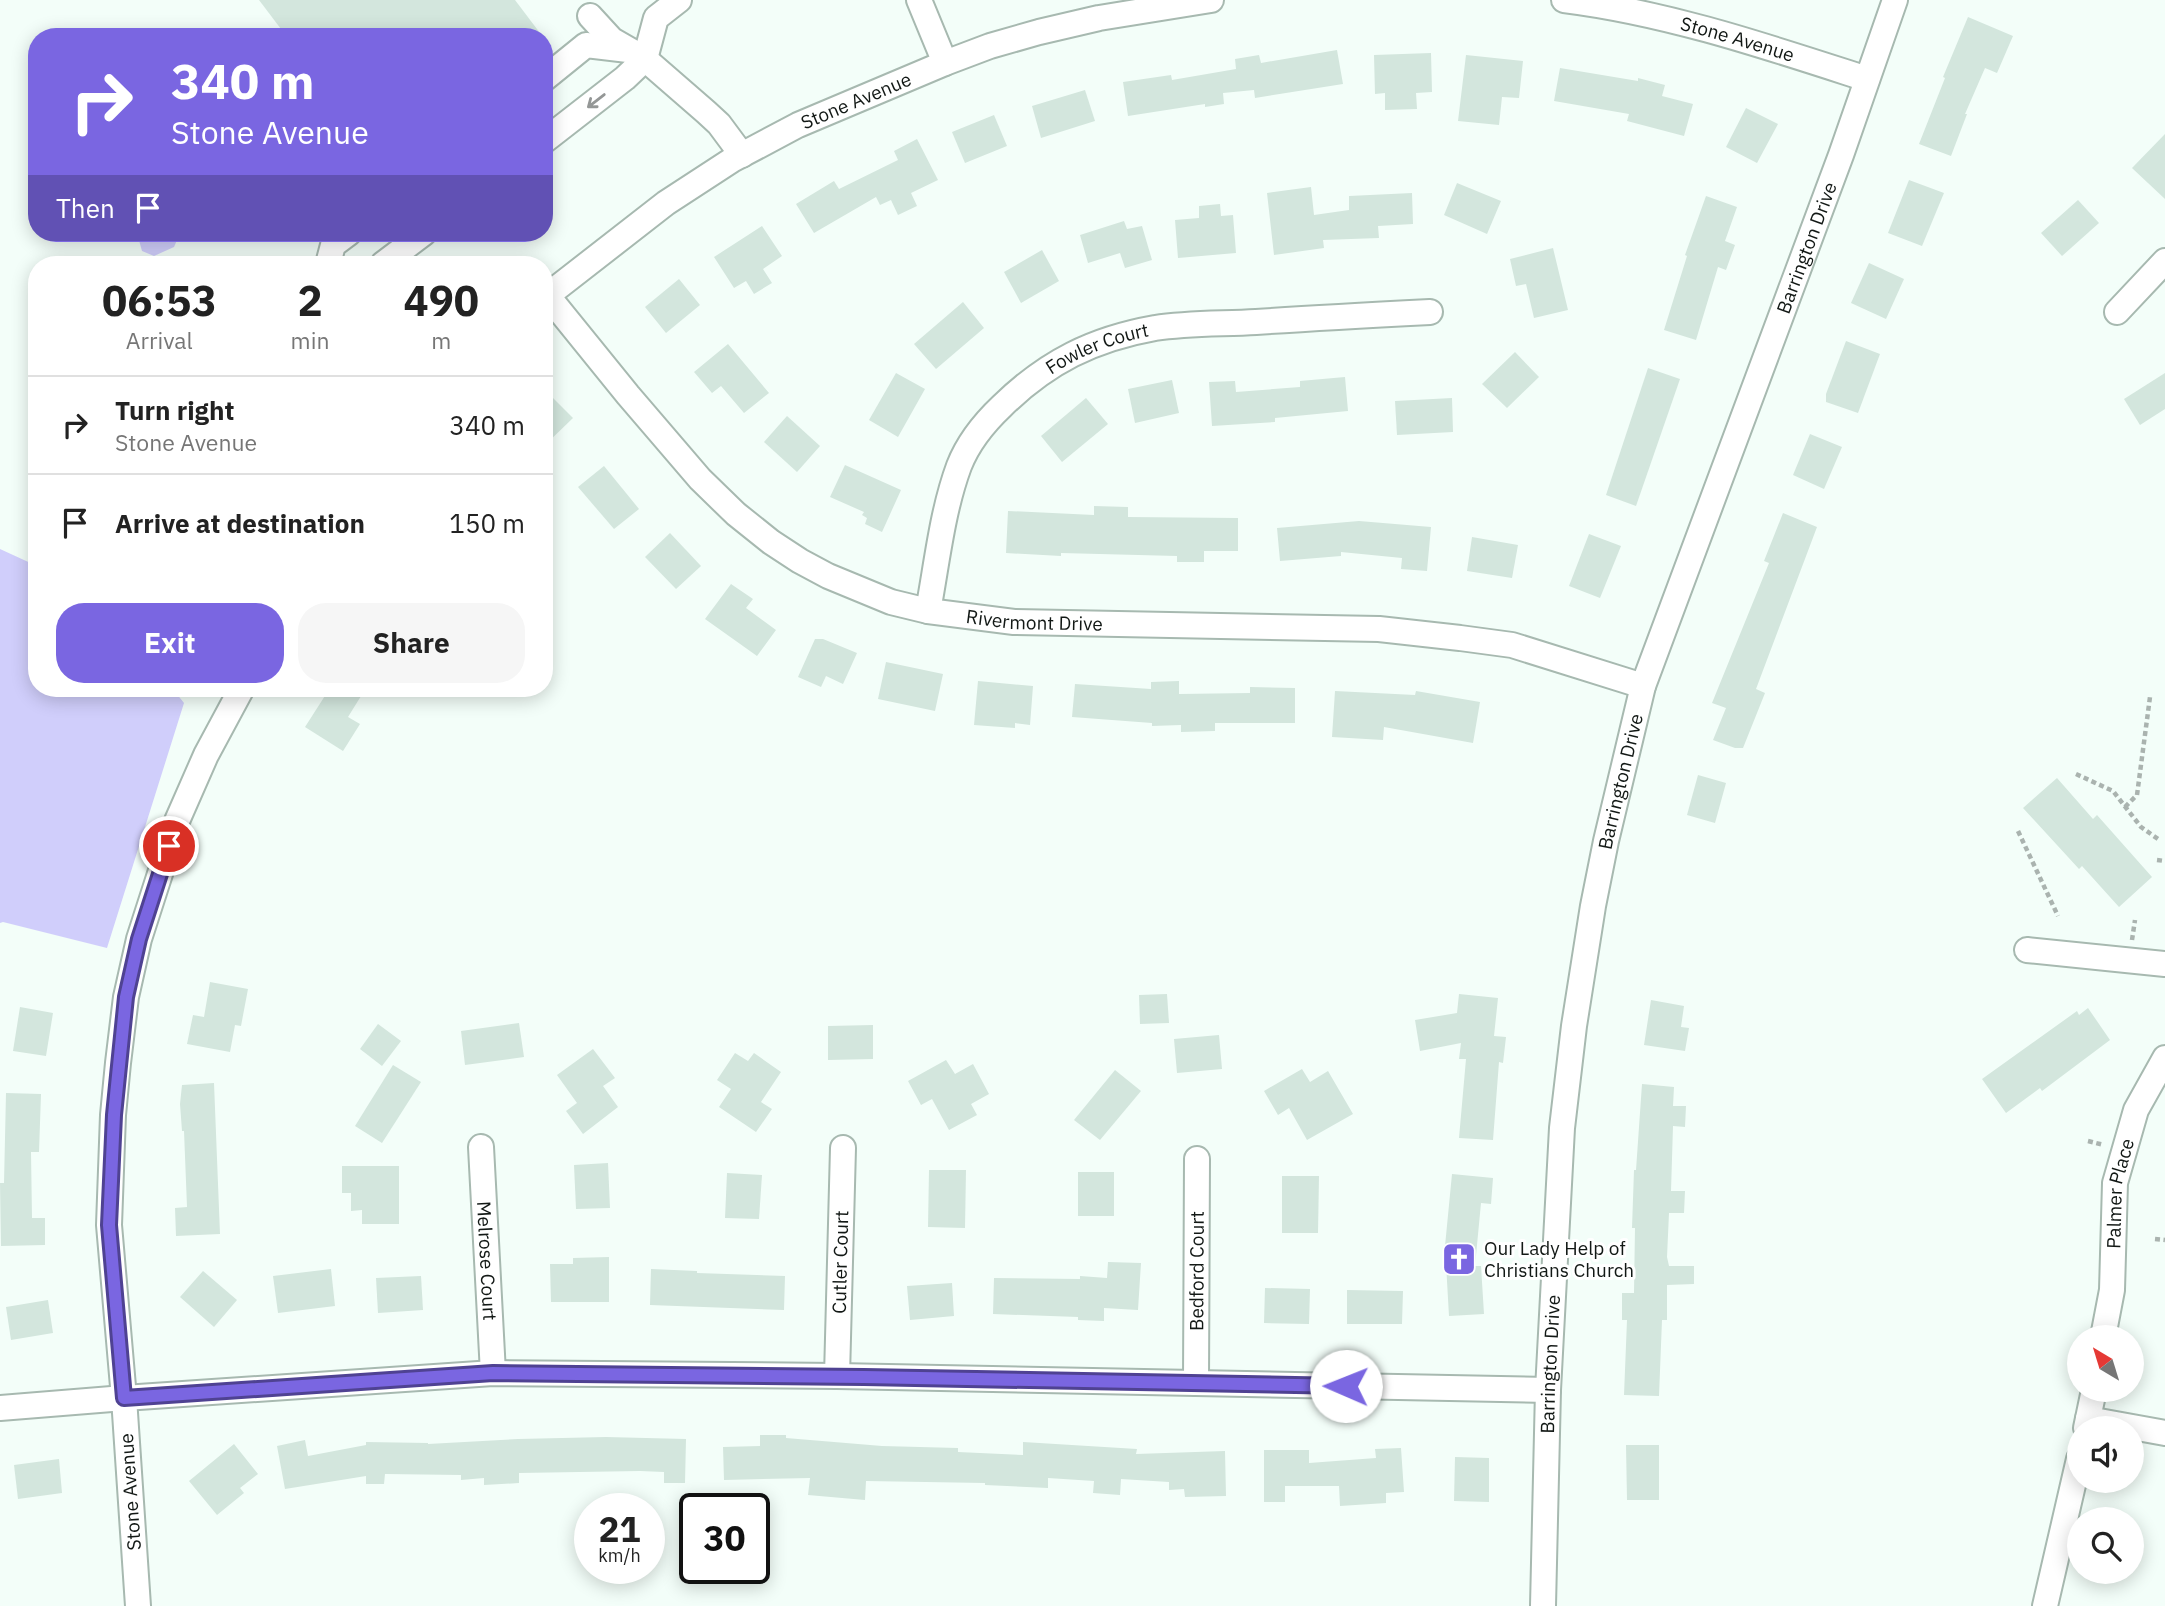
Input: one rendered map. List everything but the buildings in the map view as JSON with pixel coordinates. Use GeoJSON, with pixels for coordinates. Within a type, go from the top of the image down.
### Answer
{"type":"FeatureCollection","features":[{"type":"Feature","properties":{"kind":"street"},"geometry":{"type":"LineString","coordinates":[[553,134],[625,78],[637,54],[652,9],[679,0]]}},
{"type":"Feature","properties":{"kind":"street"},"geometry":{"type":"LineString","coordinates":[[919,0],[945,63]]}},
{"type":"Feature","properties":{"kind":"street","name":"Stone Avenue"},"geometry":{"type":"LineString","coordinates":[[553,292],[666,203],[742,155],[798,125],[990,46],[1099,18],[1212,0]]}},
{"type":"Feature","properties":{"kind":"street","name":"Stone Avenue"},"geometry":{"type":"LineString","coordinates":[[1564,0],[1668,19],[1867,79]]}},
{"type":"Feature","properties":{"kind":"street","name":"Barrington Drive"},"geometry":{"type":"LineString","coordinates":[[1543,1606],[1548,1390],[1562,1128],[1574,1026],[1601,867],[1643,686],[1841,155],[1895,0]]}},
{"type":"Feature","properties":{"kind":"street"},"geometry":{"type":"LineString","coordinates":[[590,16],[612,40],[637,54],[719,124],[742,155]]}},
{"type":"Feature","properties":{"kind":"street"},"geometry":{"type":"LineString","coordinates":[[553,72],[586,45],[637,54]]}},
{"type":"Feature","properties":{"kind":"street"},"geometry":{"type":"LineString","coordinates":[[394,256],[412,242]]}},
{"type":"Feature","properties":{"kind":"street"},"geometry":{"type":"LineString","coordinates":[[2117,312],[2165,261]]}},
{"type":"Feature","properties":{"kind":"street","name":"Rivermont Drive"},"geometry":{"type":"LineString","coordinates":[[553,305],[700,479],[736,514],[771,542],[828,576],[891,602],[928,611],[1014,622],[1367,629],[1419,633],[1513,645],[1643,686]]}},
{"type":"Feature","properties":{"kind":"street","name":"Fowler Court"},"geometry":{"type":"LineString","coordinates":[[928,611],[947,508],[959,464],[974,437],[994,414],[1019,389],[1046,368],[1105,340],[1156,328],[1430,312]]}},
{"type":"Feature","properties":{"kind":"street","name":"Stone Avenue"},"geometry":{"type":"LineString","coordinates":[[138,1606],[109,1225],[114,1115],[126,997],[139,939],[177,821],[206,755],[237,697]]}},
{"type":"Feature","properties":{"kind":"street"},"geometry":{"type":"LineString","coordinates":[[2027,950],[2165,964]]}},
{"type":"Feature","properties":{"kind":"street","name":"Palmer Place"},"geometry":{"type":"LineString","coordinates":[[2105,1325],[2112,1290],[2115,1183],[2136,1110],[2165,1058]]}},
{"type":"Feature","properties":{"kind":"street","name":"Melrose Court"},"geometry":{"type":"LineString","coordinates":[[481,1147],[493,1373]]}},
{"type":"Feature","properties":{"kind":"street","name":"Cutler Court"},"geometry":{"type":"LineString","coordinates":[[837,1376],[843,1148]]}},
{"type":"Feature","properties":{"kind":"street","name":"Bedford Court"},"geometry":{"type":"LineString","coordinates":[[1196,1383],[1197,1159]]}},
{"type":"Feature","properties":{"kind":"street"},"geometry":{"type":"LineString","coordinates":[[0,1408],[493,1373],[837,1376],[1548,1390]]}},
{"type":"Feature","properties":{"kind":"street"},"geometry":{"type":"LineString","coordinates":[[2144,1431],[2165,1433]]}},
{"type":"Feature","properties":{"kind":"street"},"geometry":{"type":"LineString","coordinates":[[2045,1606],[2071,1493]]}},
{"type":"Feature","properties":{"kind":"path"},"geometry":{"type":"LineString","coordinates":[[2125,807],[2137,795],[2150,697]]}},
{"type":"Feature","properties":{"kind":"path"},"geometry":{"type":"LineString","coordinates":[[2076,774],[2113,791],[2141,827],[2158,839]]}},
{"type":"Feature","properties":{"kind":"path"},"geometry":{"type":"LineString","coordinates":[[2018,831],[2058,916]]}},
{"type":"Feature","properties":{"kind":"path"},"geometry":{"type":"LineString","coordinates":[[2157,860],[2165,861]]}},
{"type":"Feature","properties":{"kind":"path"},"geometry":{"type":"LineString","coordinates":[[2155,1239],[2165,1240]]}},
{"type":"Feature","properties":{"kind":"shaded area"},"geometry":{"type":"Polygon","coordinates":[[[140,242],[176,242],[174,247],[154,256],[142,251],[140,242]]]}},
{"type":"Feature","properties":{"kind":"shaded area"},"geometry":{"type":"Polygon","coordinates":[[[0,549],[28,562],[28,697],[179,697],[184,703],[107,948],[0,923],[0,549]]]}},
{"type":"Feature","properties":{"kind":"place","name":"Our Lady Help of Christians Church"},"geometry":{"type":"Point","coordinates":[1459,1259]}},
{"type":"Feature","properties":{"kind":"route"},"geometry":{"type":"LineString","coordinates":[[169,846],[139,939],[126,997],[118,1063],[109,1225],[124,1398],[493,1373],[1346,1386]]}}]}
